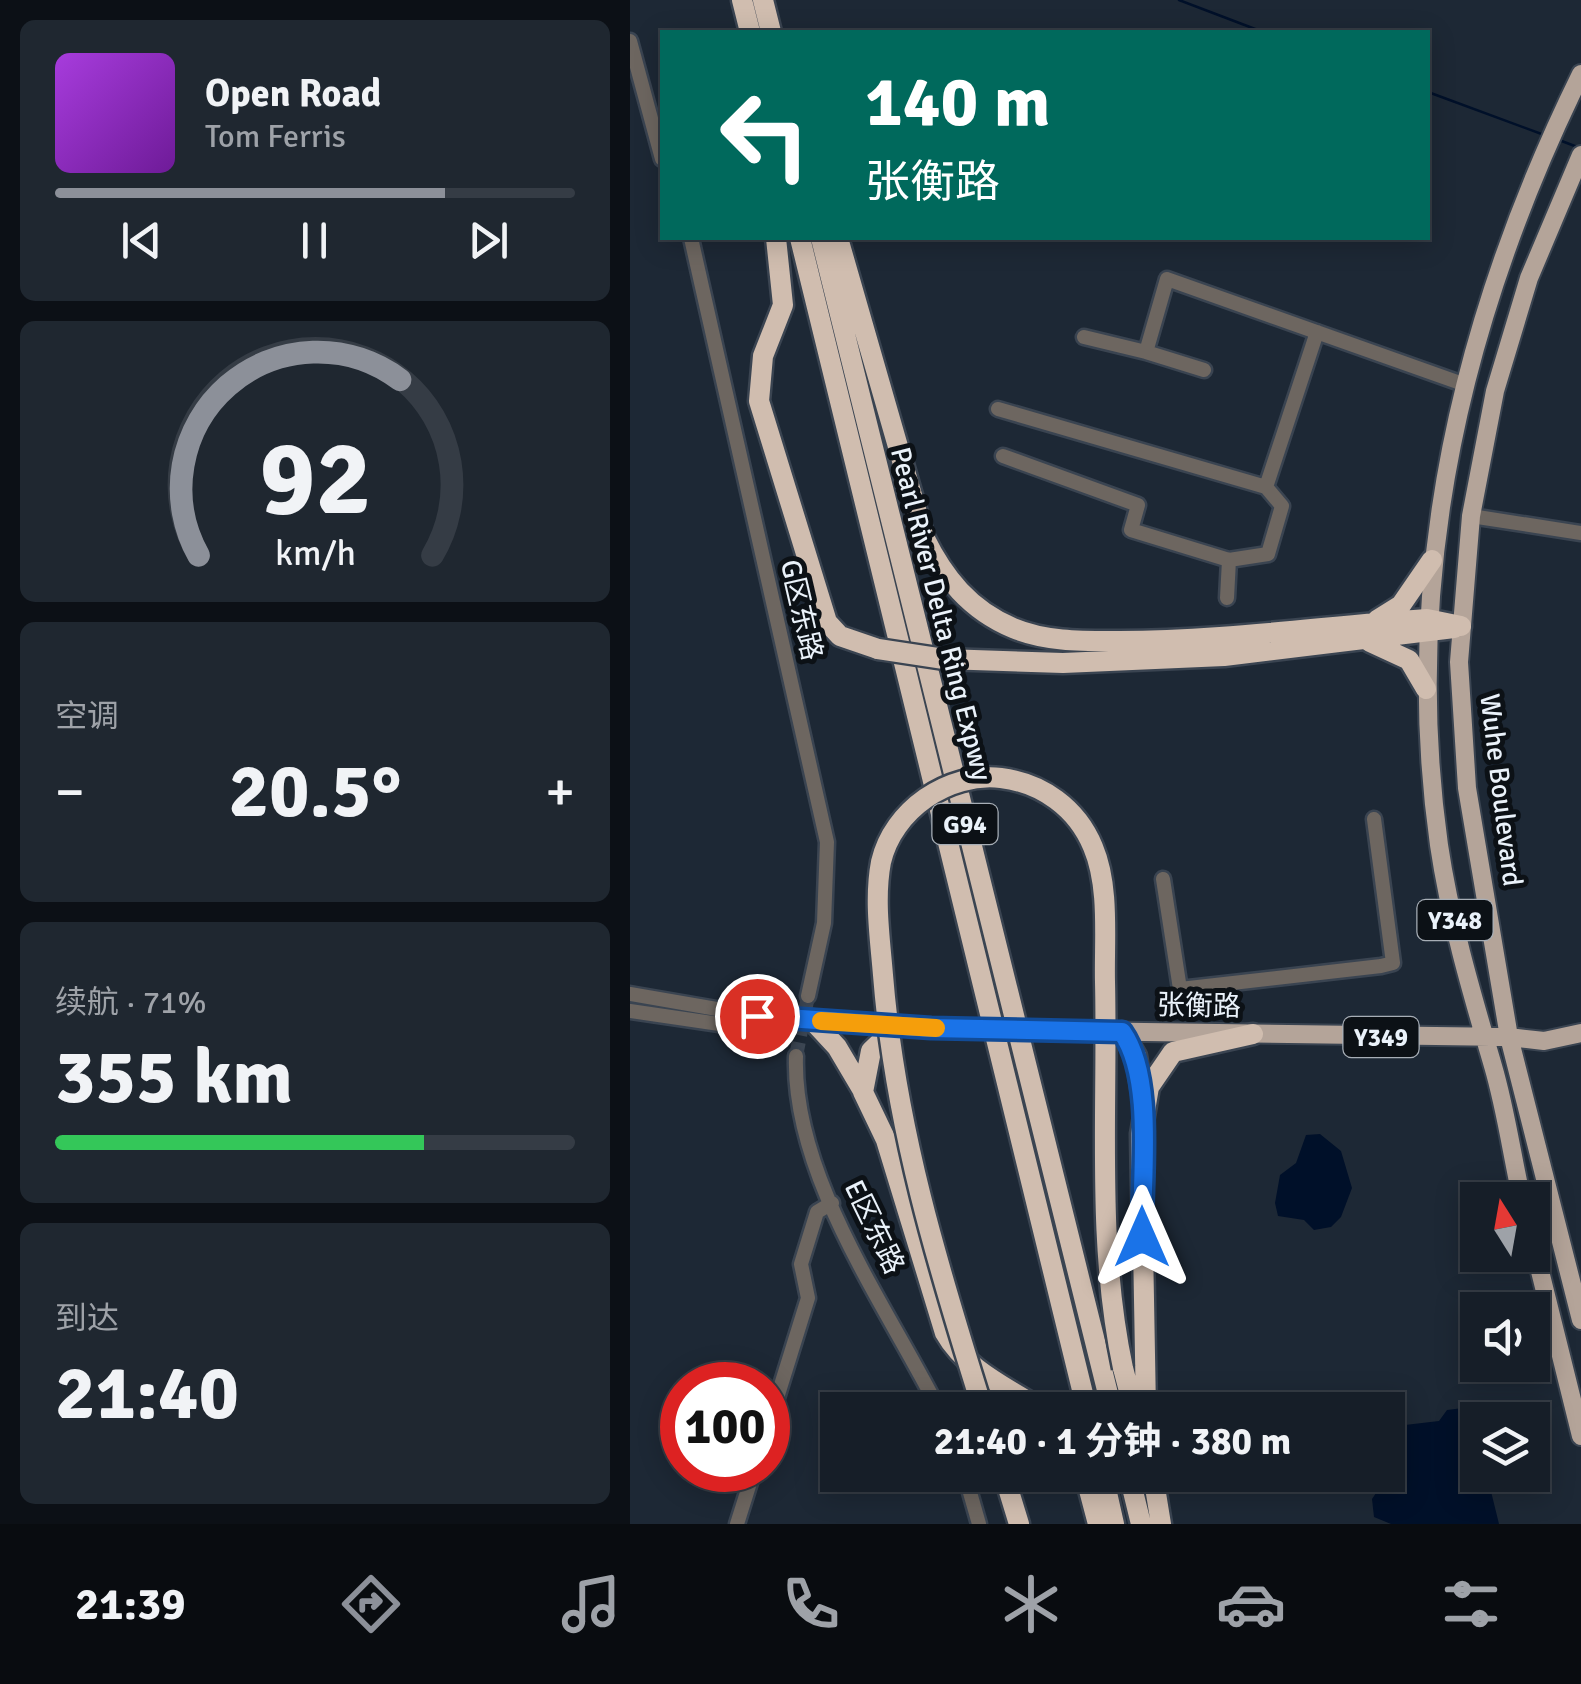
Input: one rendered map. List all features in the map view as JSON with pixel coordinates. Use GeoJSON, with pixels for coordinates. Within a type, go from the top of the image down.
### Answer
{"type":"FeatureCollection","features":[{"type":"Feature","properties":{"kind":"highway"},"geometry":{"type":"LineString","coordinates":[[742,0],[764,30]]}},
{"type":"Feature","properties":{"kind":"highway"},"geometry":{"type":"LineString","coordinates":[[763,0],[766,30]]}},
{"type":"Feature","properties":{"kind":"highway"},"geometry":{"type":"LineString","coordinates":[[776,240],[783,305],[760,372],[762,418],[827,622],[840,636],[878,649],[1006,663],[1461,626]]}},
{"type":"Feature","properties":{"kind":"highway","name":"Pearl River Delta Ring Expwy"},"geometry":{"type":"LineString","coordinates":[[800,240],[1083,1392]]}},
{"type":"Feature","properties":{"kind":"highway","name":"Pearl River Delta Ring Expwy"},"geometry":{"type":"LineString","coordinates":[[821,240],[1108,1392]]}},
{"type":"Feature","properties":{"kind":"highway"},"geometry":{"type":"LineString","coordinates":[[839,240],[912,504],[930,550],[956,589],[996,620],[1048,638],[1195,648]]}},
{"type":"Feature","properties":{"kind":"highway"},"geometry":{"type":"LineString","coordinates":[[1358,634],[1401,605],[1432,560]]}},
{"type":"Feature","properties":{"kind":"highway"},"geometry":{"type":"LineString","coordinates":[[1358,634],[1397,650],[1409,660],[1426,689]]}},
{"type":"Feature","properties":{"kind":"highway"},"geometry":{"type":"LineString","coordinates":[[977,1392],[934,1256],[912,1169],[896,1087],[878,910],[882,858],[904,817],[935,792],[972,779],[996,777],[1038,788],[1071,812],[1095,850],[1103,915],[1109,1278],[1129,1392]]}},
{"type":"Feature","properties":{"kind":"highway"},"geometry":{"type":"LineString","coordinates":[[812,1020],[837,1048],[886,1140],[945,1333],[954,1350],[1014,1392]]}},
{"type":"Feature","properties":{"kind":"highway"},"geometry":{"type":"LineString","coordinates":[[863,1092],[871,1051],[896,1027]]}},
{"type":"Feature","properties":{"kind":"highway"},"geometry":{"type":"LineString","coordinates":[[1122,1032],[1136,1056],[1144,1106],[1145,1392]]}},
{"type":"Feature","properties":{"kind":"highway"},"geometry":{"type":"LineString","coordinates":[[1144,1106],[1156,1072],[1173,1052],[1253,1034]]}},
{"type":"Feature","properties":{"kind":"highway"},"geometry":{"type":"LineString","coordinates":[[1009,1492],[1019,1524]]}},
{"type":"Feature","properties":{"kind":"highway"},"geometry":{"type":"LineString","coordinates":[[1090,1492],[1098,1524]]}},
{"type":"Feature","properties":{"kind":"highway"},"geometry":{"type":"LineString","coordinates":[[1107,1492],[1114,1524]]}},
{"type":"Feature","properties":{"kind":"highway"},"geometry":{"type":"LineString","coordinates":[[1133,1492],[1141,1524]]}},
{"type":"Feature","properties":{"kind":"highway"},"geometry":{"type":"LineString","coordinates":[[1155,1492],[1161,1524]]}},
{"type":"Feature","properties":{"kind":"main road","name":"Y348"},"geometry":{"type":"LineString","coordinates":[[1518,1182],[1440,850],[1426,689],[1427,626],[1432,560],[1463,384],[1495,278],[1536,170],[1581,74]]}},
{"type":"Feature","properties":{"kind":"main road","name":"Wuhe Boulevard"},"geometry":{"type":"LineString","coordinates":[[1581,155],[1514,326],[1495,391],[1471,516],[1461,626],[1463,758],[1541,1175],[1581,1320]]}},
{"type":"Feature","properties":{"kind":"main road","name":"张衡路"},"geometry":{"type":"LineString","coordinates":[[757,1016],[931,1028],[1482,1040],[1514,1037]]}},
{"type":"Feature","properties":{"kind":"main road","name":"Y349"},"geometry":{"type":"LineString","coordinates":[[1514,1037],[1581,1021]]}},
{"type":"Feature","properties":{"kind":"main road"},"geometry":{"type":"LineString","coordinates":[[1514,1037],[1544,1041],[1581,1034]]}},
{"type":"Feature","properties":{"kind":"main road"},"geometry":{"type":"LineString","coordinates":[[1540,1272],[1581,1436]]}},
{"type":"Feature","properties":{"kind":"street"},"geometry":{"type":"LineString","coordinates":[[630,41],[660,152]]}},
{"type":"Feature","properties":{"kind":"street","name":"G区东路"},"geometry":{"type":"LineString","coordinates":[[692,240],[828,842],[824,922],[808,996]]}},
{"type":"Feature","properties":{"kind":"street"},"geometry":{"type":"LineString","coordinates":[[1146,352],[1166,279],[1463,384]]}},
{"type":"Feature","properties":{"kind":"street"},"geometry":{"type":"LineString","coordinates":[[1266,488],[1317,332]]}},
{"type":"Feature","properties":{"kind":"street"},"geometry":{"type":"LineString","coordinates":[[1084,337],[1204,370]]}},
{"type":"Feature","properties":{"kind":"street"},"geometry":{"type":"LineString","coordinates":[[998,409],[1266,488],[1282,506],[1268,554],[1229,560],[1130,530],[1138,505],[1004,456]]}},
{"type":"Feature","properties":{"kind":"street"},"geometry":{"type":"LineString","coordinates":[[1471,516],[1581,533]]}},
{"type":"Feature","properties":{"kind":"street"},"geometry":{"type":"LineString","coordinates":[[1227,598],[1229,560]]}},
{"type":"Feature","properties":{"kind":"street"},"geometry":{"type":"LineString","coordinates":[[1163,878],[1180,989],[1393,963],[1374,819]]}},
{"type":"Feature","properties":{"kind":"street"},"geometry":{"type":"LineString","coordinates":[[630,994],[757,1016]]}},
{"type":"Feature","properties":{"kind":"street"},"geometry":{"type":"LineString","coordinates":[[630,1011],[718,1026],[733,1026],[757,1016]]}},
{"type":"Feature","properties":{"kind":"street","name":"E区东路"},"geometry":{"type":"LineString","coordinates":[[796,1056],[798,1110],[832,1202],[931,1392]]}},
{"type":"Feature","properties":{"kind":"street"},"geometry":{"type":"LineString","coordinates":[[788,1362],[808,1298],[801,1264],[817,1212],[832,1202]]}},
{"type":"Feature","properties":{"kind":"street"},"geometry":{"type":"LineString","coordinates":[[737,1524],[747,1492]]}},
{"type":"Feature","properties":{"kind":"street"},"geometry":{"type":"LineString","coordinates":[[970,1492],[979,1524]]}},
{"type":"Feature","properties":{"kind":"water"},"geometry":{"type":"Polygon","coordinates":[[[1320,1134],[1341,1151],[1352,1188],[1341,1217],[1331,1227],[1314,1230],[1304,1220],[1278,1216],[1275,1203],[1280,1175],[1296,1163],[1306,1135],[1320,1134]]]}},
{"type":"Feature","properties":{"kind":"water"},"geometry":{"type":"Polygon","coordinates":[[[1460,1408],[1460,1492],[1491,1492],[1499,1524],[1391,1524],[1374,1517],[1372,1499],[1377,1492],[1405,1492],[1405,1425],[1439,1421],[1447,1410],[1460,1408]]]}},
{"type":"Feature","properties":{"kind":"waterway"},"geometry":{"type":"LineString","coordinates":[[1179,0],[1258,30]]}},
{"type":"Feature","properties":{"kind":"waterway"},"geometry":{"type":"LineString","coordinates":[[1430,93],[1547,136]]}},
{"type":"Feature","properties":{"kind":"waterway"},"geometry":{"type":"LineString","coordinates":[[1559,140],[1580,148]]}},
{"type":"Feature","properties":{"kind":"tunnel"},"geometry":{"type":"LineString","coordinates":[[796,1056],[808,996]]}},
{"type":"Feature","properties":{"kind":"slow traffic"},"geometry":{"type":"LineString","coordinates":[[821,1021],[936,1028]]}},
{"type":"Feature","properties":{"kind":"route"},"geometry":{"type":"LineString","coordinates":[[757,1016],[896,1027],[1122,1032],[1136,1056],[1144,1106],[1142,1237]]}}]}
